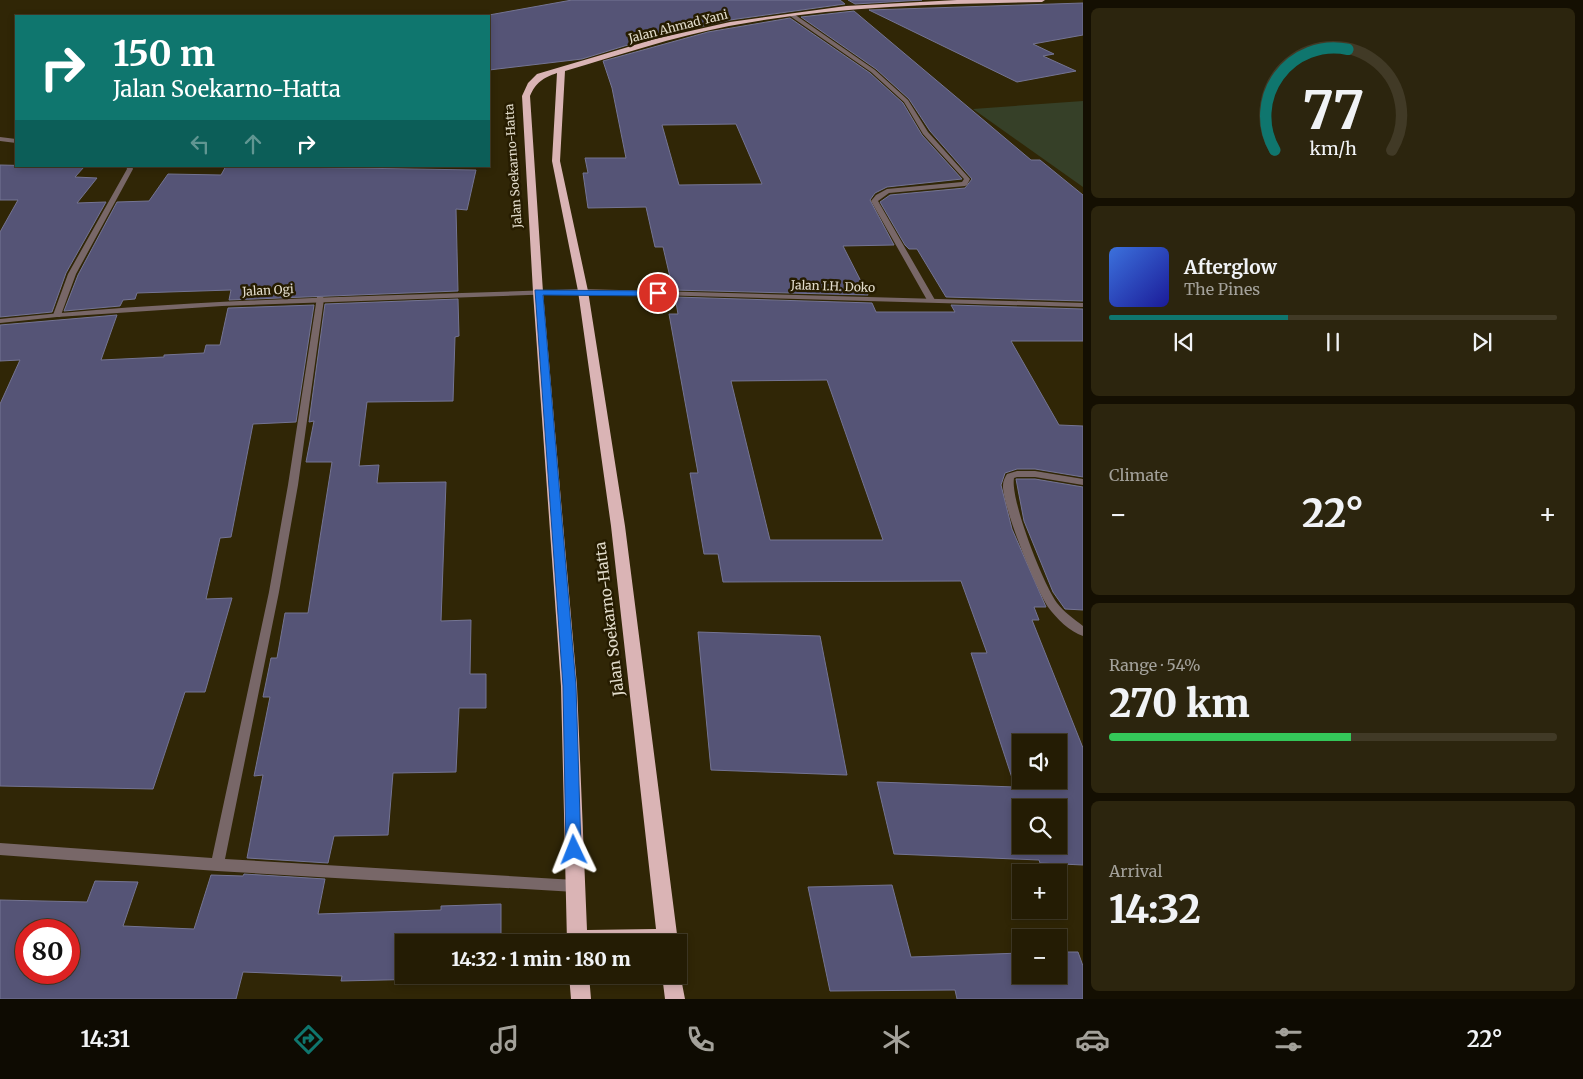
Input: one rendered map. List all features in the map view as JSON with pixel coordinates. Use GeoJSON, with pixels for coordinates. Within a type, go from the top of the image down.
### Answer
{"type":"FeatureCollection","features":[{"type":"Feature","properties":{"kind":"highway","name":"Jalan Ahmad Yani"},"geometry":{"type":"LineString","coordinates":[[561,70],[700,30],[792,15],[950,1],[1042,0]]}},
{"type":"Feature","properties":{"kind":"highway","name":"Jalan Soekarno-Hatta"},"geometry":{"type":"LineString","coordinates":[[577,934],[569,686],[538,292],[526,96],[531,85],[540,76],[561,70],[556,161],[583,291],[618,526],[666,934]]}},
{"type":"Feature","properties":{"kind":"highway"},"geometry":{"type":"LineString","coordinates":[[580,984],[581,999]]}},
{"type":"Feature","properties":{"kind":"highway"},"geometry":{"type":"LineString","coordinates":[[673,984],[675,999]]}},
{"type":"Feature","properties":{"kind":"street"},"geometry":{"type":"LineString","coordinates":[[792,15],[873,70],[906,101],[925,133],[967,179],[965,184],[887,191],[874,201],[931,300]]}},
{"type":"Feature","properties":{"kind":"street"},"geometry":{"type":"LineString","coordinates":[[0,140],[15,141]]}},
{"type":"Feature","properties":{"kind":"street"},"geometry":{"type":"LineString","coordinates":[[57,314],[72,274],[118,193],[129,167]]}},
{"type":"Feature","properties":{"kind":"street"},"geometry":{"type":"LineString","coordinates":[[538,292],[583,291]]}},
{"type":"Feature","properties":{"kind":"street","name":"Jalan I.H. Doko"},"geometry":{"type":"LineString","coordinates":[[583,291],[1083,305]]}},
{"type":"Feature","properties":{"kind":"street","name":"Jalan Ogi"},"geometry":{"type":"LineString","coordinates":[[0,321],[57,314],[320,299],[538,292]]}},
{"type":"Feature","properties":{"kind":"street"},"geometry":{"type":"LineString","coordinates":[[217,865],[274,592],[293,486],[320,299]]}},
{"type":"Feature","properties":{"kind":"street"},"geometry":{"type":"LineString","coordinates":[[1083,482],[1025,473],[1010,476],[1008,485],[1025,537],[1050,601],[1061,616],[1083,632]]}},
{"type":"Feature","properties":{"kind":"street"},"geometry":{"type":"LineString","coordinates":[[0,849],[217,865],[575,886]]}},
{"type":"Feature","properties":{"kind":"green space"},"geometry":{"type":"Polygon","coordinates":[[[1083,101],[1083,187],[973,109],[1083,101]]]}},
{"type":"Feature","properties":{"kind":"building"},"geometry":{"type":"Polygon","coordinates":[[[572,0],[840,0],[845,4],[730,20],[654,37],[582,59],[490,70],[489,15],[572,0]]]}},
{"type":"Feature","properties":{"kind":"building"},"geometry":{"type":"Polygon","coordinates":[[[848,0],[922,0],[855,4],[848,0]]]}},
{"type":"Feature","properties":{"kind":"building"},"geometry":{"type":"Polygon","coordinates":[[[1083,3],[1083,35],[1033,44],[1054,54],[1043,56],[1076,71],[1017,82],[869,10],[1083,3]]]}},
{"type":"Feature","properties":{"kind":"building"},"geometry":{"type":"Polygon","coordinates":[[[854,11],[1031,160],[1040,160],[1083,195],[1083,301],[946,297],[917,249],[909,249],[905,245],[880,202],[890,195],[965,188],[972,179],[930,131],[909,99],[876,69],[801,17],[854,11]]]}},
{"type":"Feature","properties":{"kind":"building"},"geometry":{"type":"Polygon","coordinates":[[[790,18],[870,73],[903,103],[922,135],[962,179],[887,187],[875,193],[870,200],[894,245],[843,246],[868,295],[673,290],[663,247],[655,247],[646,207],[588,208],[583,173],[588,173],[585,158],[626,158],[612,88],[603,61],[708,32],[790,18]],[[736,124],[662,125],[679,185],[762,184],[736,124]]]}},
{"type":"Feature","properties":{"kind":"building"},"geometry":{"type":"Polygon","coordinates":[[[0,165],[15,165],[15,167],[84,167],[75,177],[97,178],[77,203],[106,202],[66,273],[52,312],[0,317],[0,232],[18,200],[0,200],[0,165]]]}},
{"type":"Feature","properties":{"kind":"building"},"geometry":{"type":"Polygon","coordinates":[[[225,167],[476,170],[467,210],[456,209],[458,291],[229,300],[231,290],[137,293],[135,299],[123,300],[120,306],[64,311],[78,275],[117,202],[149,201],[168,174],[221,175],[225,167]]]}},
{"type":"Feature","properties":{"kind":"building"},"geometry":{"type":"Polygon","coordinates":[[[675,297],[872,303],[876,312],[955,312],[951,305],[1083,309],[1083,341],[1011,341],[1059,425],[1083,426],[1083,477],[1035,469],[1017,469],[1005,473],[1001,485],[1012,529],[1046,607],[1034,607],[1039,620],[1032,620],[1083,748],[1083,865],[1040,863],[1039,860],[894,854],[877,782],[1012,787],[1012,789],[1067,789],[1067,734],[1012,734],[1012,778],[971,653],[987,653],[961,581],[723,582],[718,554],[704,554],[690,473],[698,473],[669,314],[678,314],[675,297]],[[827,380],[731,381],[770,540],[883,540],[827,380]]]}},
{"type":"Feature","properties":{"kind":"building"},"geometry":{"type":"Polygon","coordinates":[[[458,299],[459,336],[455,337],[453,401],[367,402],[359,466],[379,465],[377,483],[446,482],[441,621],[471,620],[470,674],[486,674],[486,708],[459,708],[456,772],[393,773],[388,835],[334,836],[328,863],[247,858],[263,775],[254,776],[270,697],[263,697],[271,658],[277,658],[285,613],[308,613],[332,462],[306,462],[314,421],[309,422],[325,304],[458,299]]]}},
{"type":"Feature","properties":{"kind":"building"},"geometry":{"type":"Polygon","coordinates":[[[314,305],[296,422],[253,424],[231,537],[220,538],[206,599],[232,598],[205,692],[185,692],[153,789],[0,786],[0,404],[20,360],[0,361],[0,325],[117,315],[101,360],[164,357],[164,355],[204,353],[206,345],[220,345],[228,308],[314,305]]]}},
{"type":"Feature","properties":{"kind":"building"},"geometry":{"type":"Polygon","coordinates":[[[1016,479],[1035,479],[1083,487],[1083,610],[1065,609],[1053,592],[1024,521],[1016,479]]]}},
{"type":"Feature","properties":{"kind":"building"},"geometry":{"type":"Polygon","coordinates":[[[698,632],[820,636],[847,775],[711,770],[698,632]]]}},
{"type":"Feature","properties":{"kind":"building"},"geometry":{"type":"Polygon","coordinates":[[[244,874],[325,879],[318,914],[441,910],[441,906],[501,904],[501,934],[395,934],[395,980],[341,981],[342,976],[243,972],[236,999],[0,999],[0,900],[87,902],[95,881],[138,882],[123,926],[194,929],[211,875],[243,876],[244,874]]]}},
{"type":"Feature","properties":{"kind":"building"},"geometry":{"type":"Polygon","coordinates":[[[892,885],[911,957],[1012,953],[1012,984],[1067,984],[1067,952],[1078,952],[1083,966],[1083,999],[957,999],[955,990],[830,991],[808,887],[892,885]]]}},
{"type":"Feature","properties":{"kind":"route"},"geometry":{"type":"LineString","coordinates":[[574,850],[569,686],[538,292],[658,293]]}}]}
